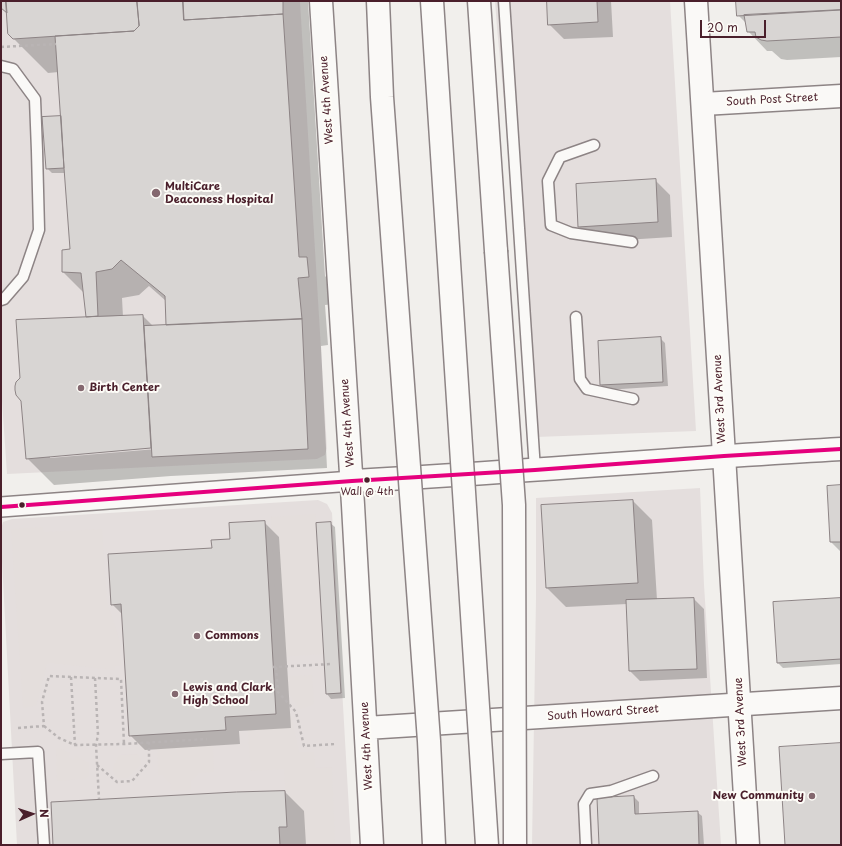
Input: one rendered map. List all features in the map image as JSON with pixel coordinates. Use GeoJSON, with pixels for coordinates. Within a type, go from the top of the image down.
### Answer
{"type":"FeatureCollection","features":[{"type":"Feature","properties":{"kind":"main road","name":"West 4th Avenue"},"geometry":{"type":"LineString","coordinates":[[321,1],[352,481],[372,845]]}},
{"type":"Feature","properties":{"kind":"main road"},"geometry":{"type":"LineString","coordinates":[[378,1],[382,97],[429,741],[434,845]]}},
{"type":"Feature","properties":{"kind":"main road"},"geometry":{"type":"LineString","coordinates":[[432,1],[487,845]]}},
{"type":"Feature","properties":{"kind":"main road"},"geometry":{"type":"LineString","coordinates":[[479,1],[514,505],[515,845]]}},
{"type":"Feature","properties":{"kind":"main road","name":"West 3rd Avenue"},"geometry":{"type":"LineString","coordinates":[[696,1],[748,845]]}},
{"type":"Feature","properties":{"kind":"main road","name":"South Post Street"},"geometry":{"type":"LineString","coordinates":[[703,104],[841,96]]}},
{"type":"Feature","properties":{"kind":"main road"},"geometry":{"type":"LineString","coordinates":[[352,481],[841,449]]}},
{"type":"Feature","properties":{"kind":"main road","name":"South Howard Street"},"geometry":{"type":"LineString","coordinates":[[366,728],[841,698]]}},
{"type":"Feature","properties":{"kind":"street"},"geometry":{"type":"LineString","coordinates":[[1,507],[352,481]]}},
{"type":"Feature","properties":{"kind":"lane"},"geometry":{"type":"LineString","coordinates":[[504,1],[535,470]]}},
{"type":"Feature","properties":{"kind":"lane"},"geometry":{"type":"LineString","coordinates":[[1,66],[12,69],[35,99],[38,230],[23,277],[4,299],[1,300]]}},
{"type":"Feature","properties":{"kind":"lane"},"geometry":{"type":"LineString","coordinates":[[594,145],[560,157],[548,181],[551,225],[571,233],[632,242]]}},
{"type":"Feature","properties":{"kind":"lane"},"geometry":{"type":"LineString","coordinates":[[576,317],[580,379],[587,389],[633,399]]}},
{"type":"Feature","properties":{"kind":"lane"},"geometry":{"type":"LineString","coordinates":[[1,754],[38,752],[44,845]]}},
{"type":"Feature","properties":{"kind":"lane"},"geometry":{"type":"LineString","coordinates":[[586,845],[584,804],[590,794],[611,791],[653,776]]}},
{"type":"Feature","properties":{"kind":"path"},"geometry":{"type":"LineString","coordinates":[[1,47],[56,44]]}},
{"type":"Feature","properties":{"kind":"path"},"geometry":{"type":"LineString","coordinates":[[332,664],[275,667],[278,692],[296,712],[304,746],[336,744]]}},
{"type":"Feature","properties":{"kind":"path"},"geometry":{"type":"LineString","coordinates":[[44,726],[42,702],[49,676],[121,679],[124,744]]}},
{"type":"Feature","properties":{"kind":"path"},"geometry":{"type":"LineString","coordinates":[[72,677],[75,745]]}},
{"type":"Feature","properties":{"kind":"path"},"geometry":{"type":"LineString","coordinates":[[95,678],[98,735],[96,745],[99,799]]}},
{"type":"Feature","properties":{"kind":"path"},"geometry":{"type":"LineString","coordinates":[[18,728],[44,726],[59,738],[75,745],[124,744],[207,739]]}},
{"type":"Feature","properties":{"kind":"path"},"geometry":{"type":"LineString","coordinates":[[97,765],[117,782],[132,781],[149,762],[149,742]]}},
{"type":"Feature","properties":{"kind":"shaded area","name":"MultiCare Deaconess Hospital"},"geometry":{"type":"Polygon","coordinates":[[[1,1],[300,1],[327,448],[325,455],[317,459],[7,474],[1,386],[1,1]]]}},
{"type":"Feature","properties":{"kind":"shaded area"},"geometry":{"type":"Polygon","coordinates":[[[495,1],[670,1],[696,431],[536,437],[495,1]]]}},
{"type":"Feature","properties":{"kind":"shaded area"},"geometry":{"type":"Polygon","coordinates":[[[700,488],[704,585],[721,845],[532,845],[536,498],[700,488]]]}},
{"type":"Feature","properties":{"kind":"shaded area","name":"Lewis and Clark High School"},"geometry":{"type":"Polygon","coordinates":[[[318,500],[327,504],[332,513],[351,845],[17,845],[1,542],[1,529],[3,522],[12,519],[318,500]]]}},
{"type":"Feature","properties":{"kind":"shaded area"},"geometry":{"type":"Polygon","coordinates":[[[315,514],[323,654],[279,657],[271,517],[315,514]]]}},
{"type":"Feature","properties":{"kind":"shaded area"},"geometry":{"type":"Polygon","coordinates":[[[43,527],[44,532],[102,529],[107,602],[120,642],[121,665],[115,666],[115,670],[50,663],[47,664],[36,706],[23,708],[11,529],[43,527]]]}},
{"type":"Feature","properties":{"kind":"shaded area"},"geometry":{"type":"Polygon","coordinates":[[[312,675],[314,702],[312,705],[300,709],[280,677],[312,675]]]}},
{"type":"Feature","properties":{"kind":"shaded area"},"geometry":{"type":"Polygon","coordinates":[[[275,699],[291,715],[299,752],[314,752],[315,768],[332,767],[335,845],[288,845],[284,769],[251,771],[247,719],[276,718],[275,699]]]}},
{"type":"Feature","properties":{"kind":"shaded area"},"geometry":{"type":"Polygon","coordinates":[[[208,744],[213,748],[214,772],[198,773],[191,781],[191,790],[171,791],[170,783],[163,775],[158,775],[157,747],[208,744]]]}},
{"type":"Feature","properties":{"kind":"shaded area"},"geometry":{"type":"Polygon","coordinates":[[[59,748],[70,753],[68,757],[74,760],[76,756],[89,763],[89,775],[84,779],[57,781],[56,750],[59,748]]]}},
{"type":"Feature","properties":{"kind":"shaded area"},"geometry":{"type":"Polygon","coordinates":[[[137,754],[141,760],[141,764],[127,778],[119,778],[114,774],[113,769],[117,758],[120,755],[137,754]]]}},
{"type":"Feature","properties":{"kind":"building"},"geometry":{"type":"Polygon","coordinates":[[[1,1],[6,1],[7,13],[1,8],[1,1]]]}},
{"type":"Feature","properties":{"kind":"building"},"geometry":{"type":"Polygon","coordinates":[[[6,1],[137,1],[139,26],[134,31],[13,39],[8,34],[6,1]]]}},
{"type":"Feature","properties":{"kind":"building"},"geometry":{"type":"Polygon","coordinates":[[[137,1],[183,1],[184,20],[283,14],[299,257],[307,257],[309,277],[298,278],[302,319],[166,325],[165,296],[121,260],[112,269],[96,272],[98,316],[86,317],[81,273],[62,272],[62,250],[70,249],[55,36],[134,31],[139,26],[137,1]]]}},
{"type":"Feature","properties":{"kind":"building"},"geometry":{"type":"Polygon","coordinates":[[[183,1],[283,1],[283,14],[184,20],[183,1]]]}},
{"type":"Feature","properties":{"kind":"building"},"geometry":{"type":"Polygon","coordinates":[[[547,1],[597,1],[598,22],[548,25],[547,1]]]}},
{"type":"Feature","properties":{"kind":"building"},"geometry":{"type":"Polygon","coordinates":[[[736,1],[841,1],[841,10],[737,16],[736,1]]]}},
{"type":"Feature","properties":{"kind":"building"},"geometry":{"type":"Polygon","coordinates":[[[841,10],[841,37],[767,41],[756,37],[755,32],[747,32],[744,15],[841,10]]]}},
{"type":"Feature","properties":{"kind":"building"},"geometry":{"type":"Polygon","coordinates":[[[61,116],[64,168],[46,169],[42,117],[61,116]]]}},
{"type":"Feature","properties":{"kind":"building"},"geometry":{"type":"Polygon","coordinates":[[[656,179],[658,222],[578,227],[576,184],[656,179]]]}},
{"type":"Feature","properties":{"kind":"building","name":"Birth Center"},"geometry":{"type":"Polygon","coordinates":[[[143,315],[151,448],[26,459],[21,401],[16,395],[15,390],[16,382],[20,378],[16,320],[143,315]]]}},
{"type":"Feature","properties":{"kind":"building"},"geometry":{"type":"Polygon","coordinates":[[[302,319],[308,449],[152,457],[144,326],[302,319]]]}},
{"type":"Feature","properties":{"kind":"building"},"geometry":{"type":"Polygon","coordinates":[[[661,337],[663,382],[600,385],[598,341],[661,337]]]}},
{"type":"Feature","properties":{"kind":"building"},"geometry":{"type":"Polygon","coordinates":[[[841,485],[841,542],[830,542],[827,486],[841,485]]]}},
{"type":"Feature","properties":{"kind":"building"},"geometry":{"type":"Polygon","coordinates":[[[633,500],[638,583],[546,588],[541,505],[633,500]]]}},
{"type":"Feature","properties":{"kind":"building","name":"Commons"},"geometry":{"type":"Polygon","coordinates":[[[265,521],[276,714],[225,717],[226,730],[129,736],[121,604],[111,605],[108,554],[212,548],[211,540],[230,539],[229,523],[265,521]]]}},
{"type":"Feature","properties":{"kind":"building"},"geometry":{"type":"Polygon","coordinates":[[[331,522],[341,693],[326,694],[316,523],[331,522]]]}},
{"type":"Feature","properties":{"kind":"building"},"geometry":{"type":"Polygon","coordinates":[[[694,598],[697,669],[629,671],[626,600],[694,598]]]}},
{"type":"Feature","properties":{"kind":"building"},"geometry":{"type":"Polygon","coordinates":[[[841,598],[841,659],[777,663],[773,602],[841,598]]]}},
{"type":"Feature","properties":{"kind":"building","name":"New Community"},"geometry":{"type":"Polygon","coordinates":[[[841,743],[841,845],[785,845],[779,747],[841,743]]]}},
{"type":"Feature","properties":{"kind":"building"},"geometry":{"type":"Polygon","coordinates":[[[285,791],[287,827],[279,827],[280,845],[53,845],[51,802],[236,792],[285,791]]]}},
{"type":"Feature","properties":{"kind":"building"},"geometry":{"type":"Polygon","coordinates":[[[634,796],[635,814],[698,811],[699,845],[599,845],[597,798],[634,796]]]}},
{"type":"Feature","properties":{"kind":"transit line"},"geometry":{"type":"LineString","coordinates":[[1,507],[352,481],[841,449]]}},
{"type":"Feature","properties":{"kind":"place","name":"MultiCare Deaconess Hospital"},"geometry":{"type":"Point","coordinates":[156,193]}},
{"type":"Feature","properties":{"kind":"place","name":"Birth Center"},"geometry":{"type":"Point","coordinates":[81,388]}},
{"type":"Feature","properties":{"kind":"place","name":"Wall @ 4th"},"geometry":{"type":"Point","coordinates":[367,480]}},
{"type":"Feature","properties":{"kind":"place","name":"Commons"},"geometry":{"type":"Point","coordinates":[197,636]}},
{"type":"Feature","properties":{"kind":"place","name":"Lewis and Clark High School"},"geometry":{"type":"Point","coordinates":[175,694]}},
{"type":"Feature","properties":{"kind":"place","name":"New Community"},"geometry":{"type":"Point","coordinates":[812,796]}}]}
